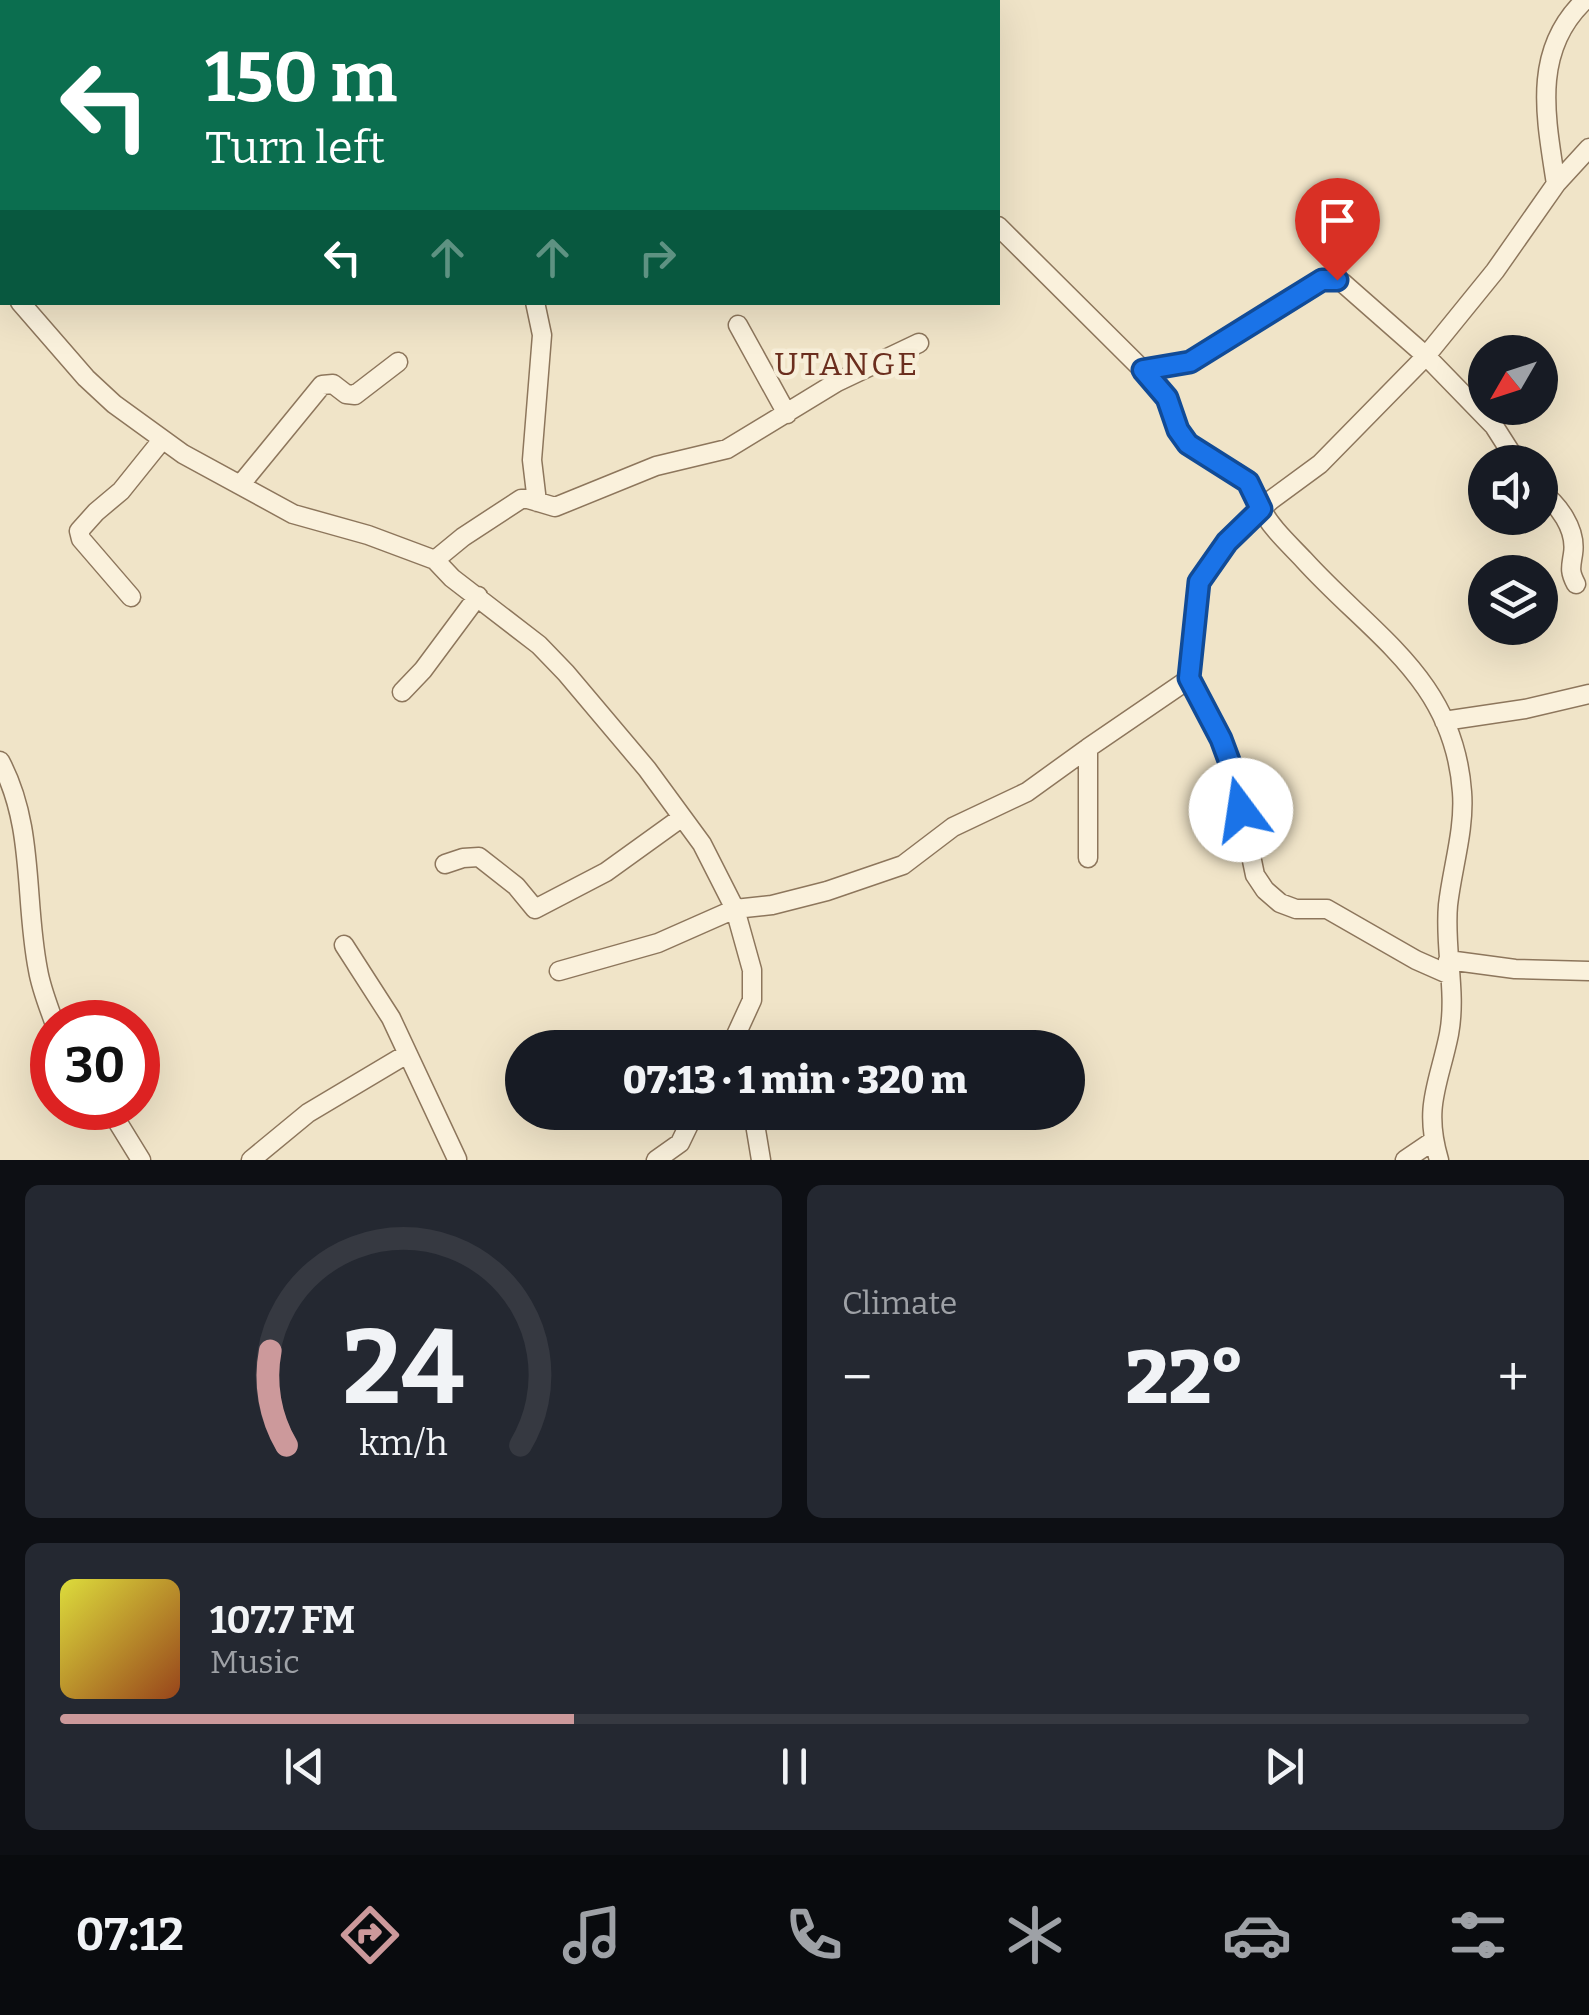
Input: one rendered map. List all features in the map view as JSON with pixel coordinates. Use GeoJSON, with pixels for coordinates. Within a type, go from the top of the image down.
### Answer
{"type":"FeatureCollection","features":[{"type":"Feature","properties":{"kind":"street"},"geometry":{"type":"LineString","coordinates":[[1556,184],[1545,92],[1558,32],[1585,0]]}},
{"type":"Feature","properties":{"kind":"street"},"geometry":{"type":"LineString","coordinates":[[1589,148],[1556,184],[1495,272],[1426,356],[1320,464],[1261,509],[1227,542],[1199,582],[1189,678],[1221,739],[1234,774],[1255,875],[1264,890],[1280,903],[1296,909],[1326,910],[1416,960],[1449,968],[1589,971]]}},
{"type":"Feature","properties":{"kind":"street"},"geometry":{"type":"LineString","coordinates":[[1000,228],[1143,370],[1167,398],[1178,430],[1188,444],[1248,482],[1261,509],[1306,563],[1411,667],[1452,736],[1463,796],[1448,908],[1453,993],[1449,1035],[1435,1079],[1433,1141],[1439,1160]]}},
{"type":"Feature","properties":{"kind":"street"},"geometry":{"type":"LineString","coordinates":[[1143,370],[1190,362],[1331,278],[1426,356],[1494,426],[1506,445]]}},
{"type":"Feature","properties":{"kind":"street"},"geometry":{"type":"LineString","coordinates":[[23,305],[86,378],[162,440],[293,514],[368,535],[435,560],[539,645],[647,768],[716,866],[735,909],[752,970],[752,1000],[740,1030]]}},
{"type":"Feature","properties":{"kind":"street"},"geometry":{"type":"LineString","coordinates":[[535,305],[542,336],[533,442],[537,502]]}},
{"type":"Feature","properties":{"kind":"street"},"geometry":{"type":"LineString","coordinates":[[738,325],[787,414]]}},
{"type":"Feature","properties":{"kind":"street"},"geometry":{"type":"LineString","coordinates":[[435,560],[462,537],[520,500],[555,508],[656,466],[727,449],[837,382],[919,343]]}},
{"type":"Feature","properties":{"kind":"street"},"geometry":{"type":"LineString","coordinates":[[240,484],[322,386],[334,384],[346,394],[355,395],[398,362]]}},
{"type":"Feature","properties":{"kind":"street"},"geometry":{"type":"LineString","coordinates":[[131,597],[79,531],[121,491],[162,440]]}},
{"type":"Feature","properties":{"kind":"street"},"geometry":{"type":"LineString","coordinates":[[1558,509],[1568,524],[1574,548],[1570,573],[1576,584]]}},
{"type":"Feature","properties":{"kind":"street"},"geometry":{"type":"LineString","coordinates":[[402,692],[424,670],[478,596]]}},
{"type":"Feature","properties":{"kind":"street"},"geometry":{"type":"LineString","coordinates":[[559,971],[658,944],[735,909],[772,906],[828,891],[903,864],[953,827],[1027,792],[1189,678]]}},
{"type":"Feature","properties":{"kind":"street"},"geometry":{"type":"LineString","coordinates":[[1444,721],[1525,709],[1589,694]]}},
{"type":"Feature","properties":{"kind":"street"},"geometry":{"type":"LineString","coordinates":[[1088,748],[1088,858]]}},
{"type":"Feature","properties":{"kind":"street"},"geometry":{"type":"LineString","coordinates":[[0,761],[17,800],[25,838],[38,968],[47,1000]]}},
{"type":"Feature","properties":{"kind":"street"},"geometry":{"type":"LineString","coordinates":[[445,864],[479,857],[516,886],[535,909],[619,864],[681,818]]}},
{"type":"Feature","properties":{"kind":"street"},"geometry":{"type":"LineString","coordinates":[[344,945],[391,1018],[457,1159]]}},
{"type":"Feature","properties":{"kind":"street"},"geometry":{"type":"LineString","coordinates":[[251,1160],[308,1112],[407,1054]]}},
{"type":"Feature","properties":{"kind":"street"},"geometry":{"type":"LineString","coordinates":[[123,1130],[141,1160]]}},
{"type":"Feature","properties":{"kind":"street"},"geometry":{"type":"LineString","coordinates":[[656,1160],[680,1143],[687,1130]]}},
{"type":"Feature","properties":{"kind":"street"},"geometry":{"type":"LineString","coordinates":[[756,1130],[760,1160]]}},
{"type":"Feature","properties":{"kind":"street"},"geometry":{"type":"LineString","coordinates":[[1405,1160],[1433,1141]]}},
{"type":"Feature","properties":{"kind":"district","name":"UTANGE"},"geometry":{"type":"Point","coordinates":[847,364]}},
{"type":"Feature","properties":{"kind":"route"},"geometry":{"type":"LineString","coordinates":[[1241,810],[1234,774],[1221,739],[1189,678],[1199,582],[1227,542],[1261,509],[1248,482],[1188,444],[1178,430],[1167,398],[1143,370],[1190,362],[1322,280],[1337,280]]}}]}
